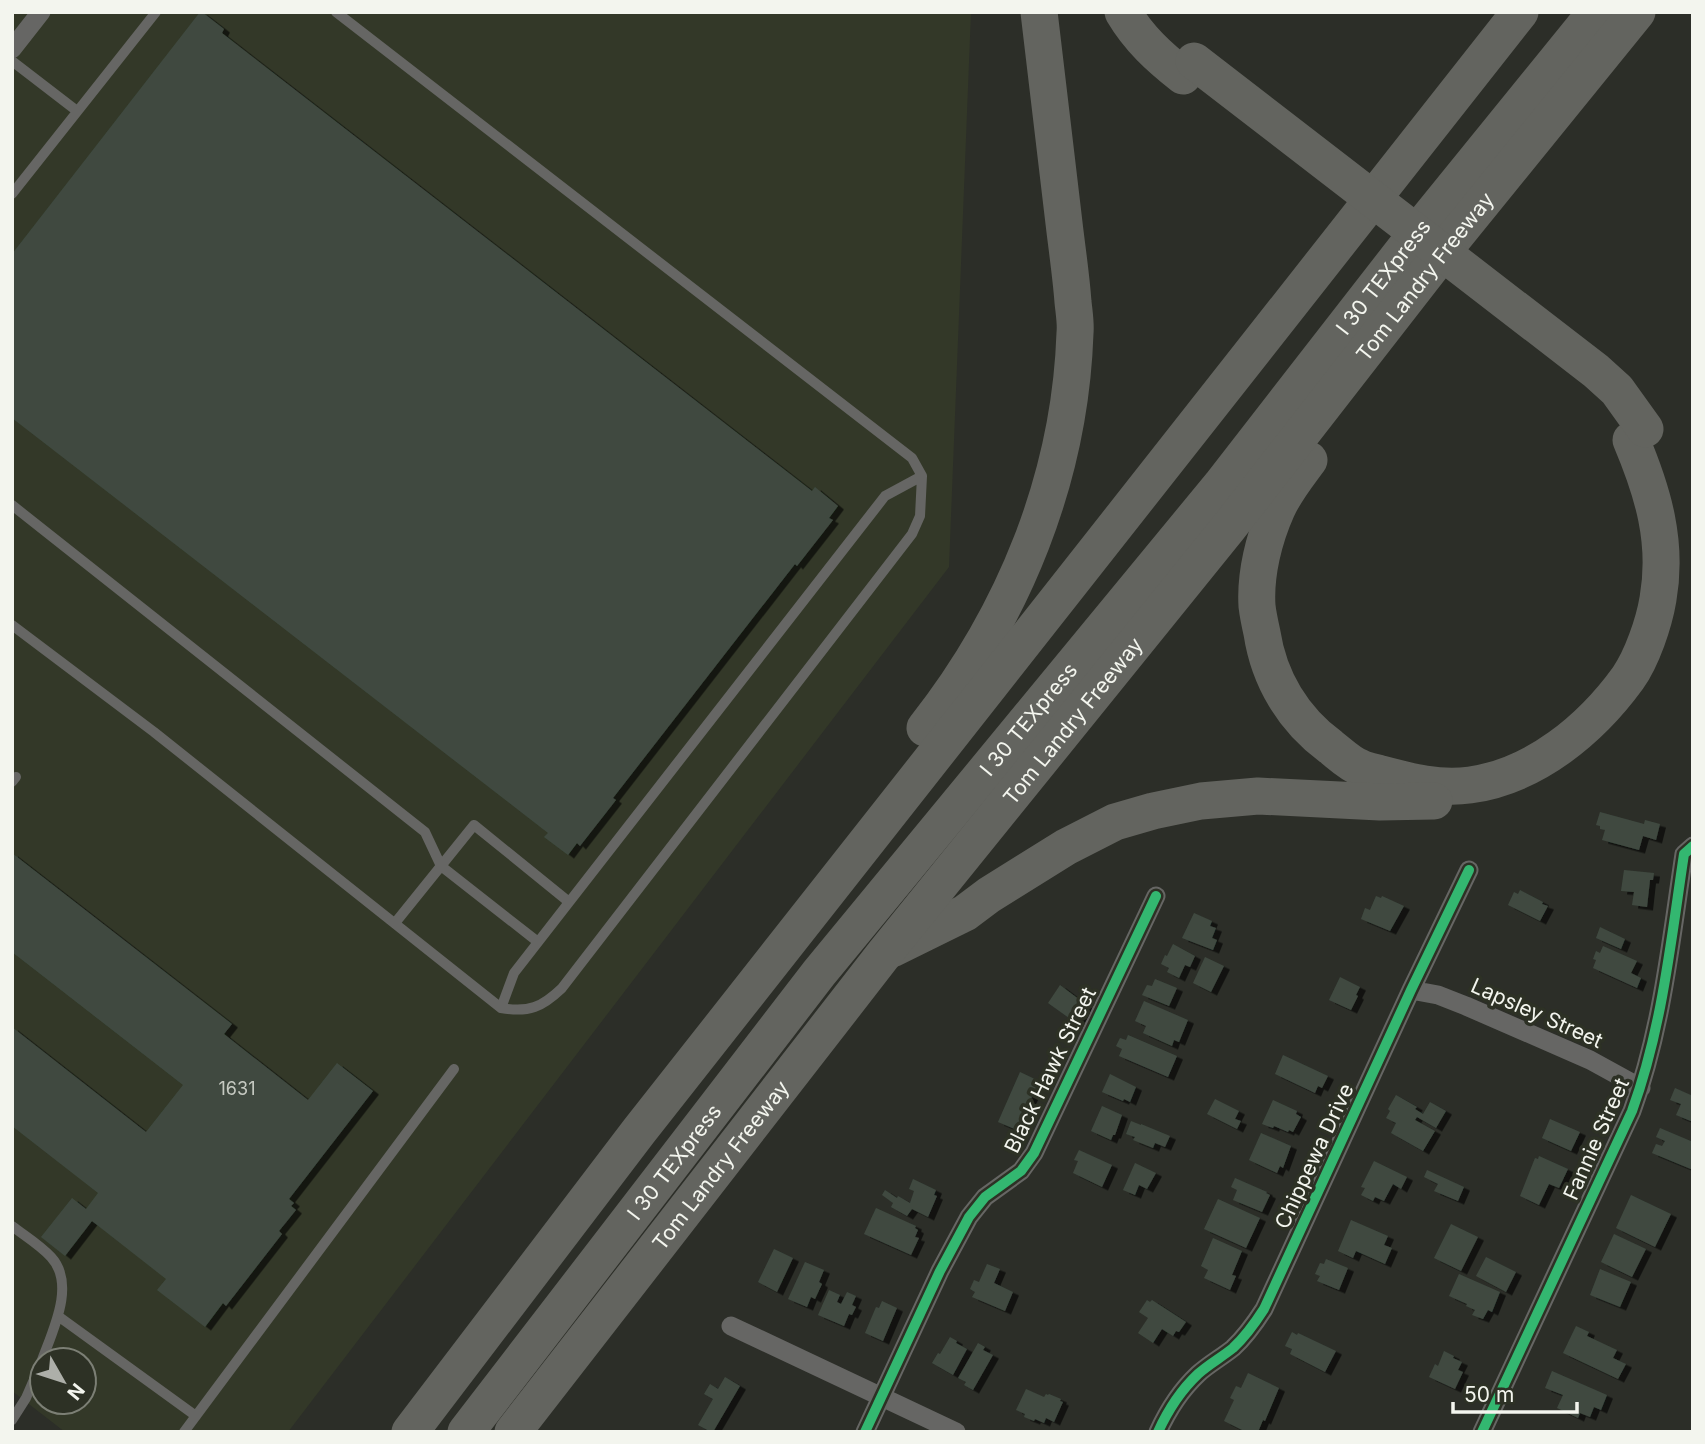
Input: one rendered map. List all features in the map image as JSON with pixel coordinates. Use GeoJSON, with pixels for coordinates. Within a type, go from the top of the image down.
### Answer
{"type":"FeatureCollection","features":[{"type":"Feature","properties":{"kind":"highway"},"geometry":{"type":"LineString","coordinates":[[811,912],[821,861],[948,699],[998,616],[1028,553],[1055,474],[1065,431],[1076,331],[1039,12]]}},
{"type":"Feature","properties":{"kind":"highway"},"geometry":{"type":"LineString","coordinates":[[884,954],[965,913],[1066,847],[1115,821],[1167,807],[1258,796],[1380,802],[1438,801],[1488,796],[1511,791],[1539,780],[1593,748],[1609,733],[1648,687],[1675,628],[1683,559],[1680,508],[1663,458],[1638,434],[1617,421],[1583,387],[1188,69],[1156,55],[1123,12]]}},
{"type":"Feature","properties":{"kind":"highway"},"geometry":{"type":"LineString","coordinates":[[1143,12],[1169,41],[1188,69]]}},
{"type":"Feature","properties":{"kind":"highway"},"geometry":{"type":"LineString","coordinates":[[410,1432],[639,1131],[1520,12]]}},
{"type":"Feature","properties":{"kind":"highway","name":"I 30 TEXpress"},"geometry":{"type":"LineString","coordinates":[[466,1432],[820,973],[1221,485],[1427,219],[1596,12]]}},
{"type":"Feature","properties":{"kind":"highway","name":"Tom Landry Freeway"},"geometry":{"type":"LineString","coordinates":[[513,1432],[884,954],[1229,527],[1453,239],[1637,12]]}},
{"type":"Feature","properties":{"kind":"highway"},"geometry":{"type":"LineString","coordinates":[[1453,239],[1431,300],[1294,480],[1277,508],[1261,558],[1257,605],[1264,651],[1275,681],[1303,723],[1360,768],[1408,782],[1444,787],[1472,784],[1534,764],[1563,745],[1596,717],[1629,676],[1650,632],[1658,598],[1661,554],[1657,515],[1638,434]]}},
{"type":"Feature","properties":{"kind":"street"},"geometry":{"type":"LineString","coordinates":[[12,49],[41,12]]}},
{"type":"Feature","properties":{"kind":"street","name":"Fannie Street"},"geometry":{"type":"LineString","coordinates":[[1482,1432],[1633,1111],[1652,1049],[1684,854],[1693,846]]}},
{"type":"Feature","properties":{"kind":"street","name":"Chippewa Drive"},"geometry":{"type":"LineString","coordinates":[[1158,1432],[1179,1394],[1199,1373],[1233,1348],[1251,1329],[1264,1309],[1469,870]]}},
{"type":"Feature","properties":{"kind":"street","name":"Black Hawk Street"},"geometry":{"type":"LineString","coordinates":[[865,1432],[940,1271],[969,1217],[985,1197],[1021,1171],[1034,1153],[1156,896]]}},
{"type":"Feature","properties":{"kind":"street","name":"Lapsley Street"},"geometry":{"type":"LineString","coordinates":[[1411,990],[1438,995],[1466,1006],[1590,1060],[1641,1088]]}},
{"type":"Feature","properties":{"kind":"street"},"geometry":{"type":"LineString","coordinates":[[731,1326],[956,1432]]}},
{"type":"Feature","properties":{"kind":"lane"},"geometry":{"type":"LineString","coordinates":[[12,194],[156,12]]}},
{"type":"Feature","properties":{"kind":"lane"},"geometry":{"type":"LineString","coordinates":[[12,625],[154,732],[502,1007],[518,1010],[536,1007],[562,988],[912,534],[920,516],[922,476],[912,458],[336,12]]}},
{"type":"Feature","properties":{"kind":"lane"},"geometry":{"type":"LineString","coordinates":[[12,61],[78,111]]}},
{"type":"Feature","properties":{"kind":"lane"},"geometry":{"type":"LineString","coordinates":[[502,1007],[514,973],[885,496],[922,476]]}},
{"type":"Feature","properties":{"kind":"lane"},"geometry":{"type":"LineString","coordinates":[[12,505],[425,832],[441,866],[538,942]]}},
{"type":"Feature","properties":{"kind":"lane"},"geometry":{"type":"LineString","coordinates":[[395,923],[474,825],[569,902]]}},
{"type":"Feature","properties":{"kind":"lane"},"geometry":{"type":"LineString","coordinates":[[184,1432],[454,1069]]}},
{"type":"Feature","properties":{"kind":"lane"},"geometry":{"type":"LineString","coordinates":[[12,1226],[51,1256],[60,1268],[63,1287],[58,1316],[47,1346]]}},
{"type":"Feature","properties":{"kind":"lane"},"geometry":{"type":"LineString","coordinates":[[58,1316],[196,1416]]}},
{"type":"Feature","properties":{"kind":"lane"},"geometry":{"type":"LineString","coordinates":[[12,1420],[28,1393]]}},
{"type":"Feature","properties":{"kind":"shaded area"},"geometry":{"type":"Polygon","coordinates":[[[12,12],[971,12],[949,567],[288,1432],[65,1432],[44,1416],[98,1416],[98,1346],[28,1346],[28,1403],[12,1391],[12,12]]]}},
{"type":"Feature","properties":{"kind":"building"},"geometry":{"type":"Polygon","coordinates":[[[200,12],[224,29],[222,33],[812,491],[815,487],[838,506],[829,518],[833,520],[797,566],[795,564],[613,798],[616,800],[580,846],[577,843],[568,855],[544,837],[548,833],[12,418],[12,254],[200,12]]]}},
{"type":"Feature","properties":{"kind":"building"},"geometry":{"type":"Polygon","coordinates":[[[1600,812],[1644,824],[1645,820],[1660,824],[1656,840],[1643,836],[1639,850],[1602,840],[1605,830],[1596,825],[1600,812]]]}},
{"type":"Feature","properties":{"kind":"building"},"geometry":{"type":"Polygon","coordinates":[[[12,853],[232,1024],[224,1034],[308,1100],[337,1063],[373,1091],[289,1199],[296,1210],[279,1231],[282,1234],[226,1306],[223,1303],[205,1327],[157,1290],[166,1279],[92,1221],[65,1256],[41,1237],[72,1198],[86,1209],[98,1193],[12,1126],[12,1027],[146,1132],[183,1085],[12,952],[12,853]]]}},
{"type":"Feature","properties":{"kind":"building"},"geometry":{"type":"Polygon","coordinates":[[[1624,870],[1654,873],[1653,880],[1650,880],[1647,907],[1632,905],[1634,892],[1621,891],[1624,870]]]}},
{"type":"Feature","properties":{"kind":"building"},"geometry":{"type":"Polygon","coordinates":[[[1520,890],[1548,906],[1540,921],[1508,905],[1514,892],[1518,894],[1520,890]]]}},
{"type":"Feature","properties":{"kind":"building"},"geometry":{"type":"Polygon","coordinates":[[[1376,896],[1404,906],[1390,931],[1361,919],[1365,908],[1370,910],[1376,896]]]}},
{"type":"Feature","properties":{"kind":"building"},"geometry":{"type":"Polygon","coordinates":[[[1194,913],[1212,921],[1210,926],[1216,928],[1212,938],[1217,940],[1213,950],[1182,938],[1194,913]]]}},
{"type":"Feature","properties":{"kind":"building"},"geometry":{"type":"Polygon","coordinates":[[[1600,927],[1625,939],[1621,949],[1596,938],[1600,927]]]}},
{"type":"Feature","properties":{"kind":"building"},"geometry":{"type":"Polygon","coordinates":[[[1173,944],[1195,956],[1190,967],[1185,965],[1179,978],[1167,972],[1169,968],[1161,964],[1173,944]]]}},
{"type":"Feature","properties":{"kind":"building"},"geometry":{"type":"Polygon","coordinates":[[[1603,946],[1637,961],[1631,973],[1641,978],[1637,988],[1593,968],[1596,951],[1600,953],[1603,946]]]}},
{"type":"Feature","properties":{"kind":"building"},"geometry":{"type":"Polygon","coordinates":[[[1205,957],[1224,966],[1211,992],[1193,983],[1205,957]]]}},
{"type":"Feature","properties":{"kind":"building"},"geometry":{"type":"Polygon","coordinates":[[[1340,977],[1360,987],[1351,1010],[1329,1000],[1340,977]]]}},
{"type":"Feature","properties":{"kind":"building"},"geometry":{"type":"Polygon","coordinates":[[[1155,979],[1177,988],[1169,1006],[1142,995],[1147,985],[1152,986],[1155,979]]]}},
{"type":"Feature","properties":{"kind":"building"},"geometry":{"type":"Polygon","coordinates":[[[1060,985],[1088,1006],[1076,1023],[1048,1003],[1060,985]]]}},
{"type":"Feature","properties":{"kind":"building"},"geometry":{"type":"Polygon","coordinates":[[[1144,1001],[1188,1020],[1179,1042],[1174,1040],[1172,1046],[1143,1033],[1146,1026],[1135,1021],[1144,1001]]]}},
{"type":"Feature","properties":{"kind":"building"},"geometry":{"type":"Polygon","coordinates":[[[1128,1035],[1177,1056],[1168,1077],[1119,1056],[1122,1049],[1116,1046],[1120,1038],[1126,1040],[1128,1035]]]}},
{"type":"Feature","properties":{"kind":"building"},"geometry":{"type":"Polygon","coordinates":[[[1283,1055],[1328,1076],[1322,1088],[1318,1086],[1315,1093],[1275,1074],[1283,1055]]]}},
{"type":"Feature","properties":{"kind":"building"},"geometry":{"type":"Polygon","coordinates":[[[1020,1072],[1039,1081],[1017,1130],[998,1122],[1020,1072]]]}},
{"type":"Feature","properties":{"kind":"building"},"geometry":{"type":"Polygon","coordinates":[[[1110,1074],[1136,1087],[1130,1102],[1102,1092],[1110,1074]]]}},
{"type":"Feature","properties":{"kind":"building"},"geometry":{"type":"Polygon","coordinates":[[[1675,1088],[1693,1096],[1693,1122],[1676,1115],[1681,1104],[1670,1100],[1675,1088]]]}},
{"type":"Feature","properties":{"kind":"building"},"geometry":{"type":"Polygon","coordinates":[[[1396,1095],[1417,1107],[1415,1109],[1423,1114],[1430,1102],[1446,1111],[1436,1128],[1417,1117],[1415,1120],[1435,1131],[1423,1151],[1391,1133],[1396,1123],[1386,1118],[1396,1095]]]}},
{"type":"Feature","properties":{"kind":"building"},"geometry":{"type":"Polygon","coordinates":[[[1215,1099],[1239,1111],[1235,1119],[1241,1121],[1237,1129],[1207,1114],[1215,1099]]]}},
{"type":"Feature","properties":{"kind":"building"},"geometry":{"type":"Polygon","coordinates":[[[1273,1100],[1297,1111],[1296,1114],[1301,1117],[1293,1132],[1262,1124],[1273,1100]]]}},
{"type":"Feature","properties":{"kind":"building"},"geometry":{"type":"Polygon","coordinates":[[[1102,1106],[1122,1115],[1111,1140],[1091,1131],[1102,1106]]]}},
{"type":"Feature","properties":{"kind":"building"},"geometry":{"type":"Polygon","coordinates":[[[1550,1119],[1580,1132],[1571,1151],[1542,1138],[1550,1119]]]}},
{"type":"Feature","properties":{"kind":"building"},"geometry":{"type":"Polygon","coordinates":[[[1131,1121],[1170,1136],[1165,1147],[1155,1143],[1153,1148],[1133,1140],[1135,1137],[1126,1134],[1131,1121]]]}},
{"type":"Feature","properties":{"kind":"building"},"geometry":{"type":"Polygon","coordinates":[[[1660,1128],[1693,1142],[1693,1170],[1652,1153],[1656,1144],[1662,1146],[1665,1141],[1656,1137],[1660,1128]]]}},
{"type":"Feature","properties":{"kind":"building"},"geometry":{"type":"Polygon","coordinates":[[[1261,1133],[1291,1146],[1283,1168],[1280,1166],[1277,1173],[1249,1160],[1261,1133]]]}},
{"type":"Feature","properties":{"kind":"building"},"geometry":{"type":"Polygon","coordinates":[[[1079,1150],[1112,1165],[1102,1187],[1073,1173],[1078,1161],[1074,1160],[1079,1150]]]}},
{"type":"Feature","properties":{"kind":"building"},"geometry":{"type":"Polygon","coordinates":[[[1539,1156],[1568,1169],[1559,1188],[1549,1184],[1539,1205],[1520,1196],[1535,1158],[1538,1159],[1539,1156]]]}},
{"type":"Feature","properties":{"kind":"building"},"geometry":{"type":"Polygon","coordinates":[[[1374,1161],[1407,1177],[1401,1189],[1393,1184],[1384,1201],[1375,1197],[1373,1201],[1361,1195],[1365,1188],[1361,1187],[1374,1161]]]}},
{"type":"Feature","properties":{"kind":"building"},"geometry":{"type":"Polygon","coordinates":[[[1135,1163],[1156,1173],[1147,1189],[1139,1185],[1135,1195],[1123,1190],[1135,1163]]]}},
{"type":"Feature","properties":{"kind":"building"},"geometry":{"type":"Polygon","coordinates":[[[1427,1170],[1464,1187],[1458,1201],[1434,1191],[1438,1184],[1424,1177],[1427,1170]]]}},
{"type":"Feature","properties":{"kind":"building"},"geometry":{"type":"Polygon","coordinates":[[[1235,1178],[1270,1195],[1262,1212],[1233,1200],[1237,1190],[1231,1187],[1235,1178]]]}},
{"type":"Feature","properties":{"kind":"building"},"geometry":{"type":"Polygon","coordinates":[[[913,1179],[936,1190],[934,1195],[937,1196],[928,1217],[912,1209],[907,1216],[891,1207],[893,1203],[882,1195],[885,1190],[910,1203],[914,1191],[909,1189],[913,1179]]]}},
{"type":"Feature","properties":{"kind":"building"},"geometry":{"type":"Polygon","coordinates":[[[1631,1195],[1671,1214],[1655,1247],[1616,1228],[1631,1195]]]}},
{"type":"Feature","properties":{"kind":"building"},"geometry":{"type":"Polygon","coordinates":[[[1218,1199],[1260,1218],[1246,1248],[1204,1229],[1218,1199]]]}},
{"type":"Feature","properties":{"kind":"building"},"geometry":{"type":"Polygon","coordinates":[[[876,1208],[916,1226],[918,1230],[915,1237],[919,1238],[911,1255],[864,1234],[876,1208]]]}},
{"type":"Feature","properties":{"kind":"building"},"geometry":{"type":"Polygon","coordinates":[[[1351,1220],[1388,1236],[1384,1245],[1392,1248],[1385,1264],[1356,1251],[1353,1258],[1338,1251],[1351,1220]]]}},
{"type":"Feature","properties":{"kind":"building"},"geometry":{"type":"Polygon","coordinates":[[[1451,1224],[1478,1237],[1461,1271],[1434,1258],[1451,1224]]]}},
{"type":"Feature","properties":{"kind":"building"},"geometry":{"type":"Polygon","coordinates":[[[1614,1234],[1646,1249],[1632,1277],[1601,1262],[1614,1234]]]}},
{"type":"Feature","properties":{"kind":"building"},"geometry":{"type":"Polygon","coordinates":[[[1213,1238],[1242,1251],[1232,1275],[1236,1276],[1230,1290],[1204,1278],[1208,1270],[1201,1266],[1213,1238]]]}},
{"type":"Feature","properties":{"kind":"building"},"geometry":{"type":"Polygon","coordinates":[[[774,1249],[793,1258],[777,1292],[758,1282],[774,1249]]]}},
{"type":"Feature","properties":{"kind":"building"},"geometry":{"type":"Polygon","coordinates":[[[1486,1257],[1516,1272],[1506,1292],[1476,1276],[1486,1257]]]}},
{"type":"Feature","properties":{"kind":"building"},"geometry":{"type":"Polygon","coordinates":[[[1326,1259],[1348,1268],[1339,1290],[1317,1281],[1320,1276],[1315,1274],[1320,1263],[1324,1264],[1326,1259]]]}},
{"type":"Feature","properties":{"kind":"building"},"geometry":{"type":"Polygon","coordinates":[[[805,1262],[824,1270],[819,1282],[822,1284],[815,1299],[811,1297],[807,1307],[788,1299],[805,1262]]]}},
{"type":"Feature","properties":{"kind":"building"},"geometry":{"type":"Polygon","coordinates":[[[987,1264],[1000,1269],[994,1283],[1013,1292],[1005,1311],[972,1297],[975,1292],[970,1289],[974,1280],[979,1282],[987,1264]]]}},
{"type":"Feature","properties":{"kind":"building"},"geometry":{"type":"Polygon","coordinates":[[[1600,1269],[1631,1282],[1620,1307],[1590,1295],[1600,1269]]]}},
{"type":"Feature","properties":{"kind":"building"},"geometry":{"type":"Polygon","coordinates":[[[1459,1274],[1500,1292],[1492,1312],[1488,1310],[1483,1319],[1472,1315],[1475,1310],[1466,1306],[1467,1304],[1449,1296],[1459,1274]]]}},
{"type":"Feature","properties":{"kind":"building"},"geometry":{"type":"Polygon","coordinates":[[[829,1290],[840,1295],[837,1302],[841,1304],[847,1292],[856,1296],[852,1305],[856,1307],[852,1315],[849,1314],[844,1326],[818,1315],[829,1290]]]}},
{"type":"Feature","properties":{"kind":"building"},"geometry":{"type":"Polygon","coordinates":[[[1147,1300],[1152,1300],[1186,1322],[1179,1332],[1176,1331],[1173,1336],[1162,1329],[1153,1343],[1138,1333],[1148,1318],[1139,1312],[1147,1300]]]}},
{"type":"Feature","properties":{"kind":"building"},"geometry":{"type":"Polygon","coordinates":[[[882,1301],[897,1308],[883,1341],[865,1333],[876,1307],[879,1308],[882,1301]]]}},
{"type":"Feature","properties":{"kind":"building"},"geometry":{"type":"Polygon","coordinates":[[[1576,1326],[1589,1332],[1587,1336],[1617,1350],[1613,1358],[1626,1364],[1618,1379],[1563,1353],[1576,1326]]]}},
{"type":"Feature","properties":{"kind":"building"},"geometry":{"type":"Polygon","coordinates":[[[1292,1332],[1336,1351],[1325,1372],[1290,1354],[1292,1349],[1285,1346],[1292,1332]]]}},
{"type":"Feature","properties":{"kind":"building"},"geometry":{"type":"Polygon","coordinates":[[[950,1337],[967,1349],[953,1375],[932,1363],[950,1337]]]}},
{"type":"Feature","properties":{"kind":"building"},"geometry":{"type":"Polygon","coordinates":[[[978,1343],[985,1347],[983,1350],[993,1355],[973,1390],[958,1378],[978,1343]]]}},
{"type":"Feature","properties":{"kind":"building"},"geometry":{"type":"Polygon","coordinates":[[[1444,1351],[1462,1362],[1458,1370],[1463,1372],[1455,1389],[1429,1377],[1435,1364],[1438,1366],[1444,1351]]]}},
{"type":"Feature","properties":{"kind":"building"},"geometry":{"type":"Polygon","coordinates":[[[1552,1371],[1607,1395],[1601,1410],[1594,1407],[1590,1417],[1580,1413],[1578,1418],[1557,1408],[1563,1395],[1545,1388],[1552,1371]]]}},
{"type":"Feature","properties":{"kind":"building"},"geometry":{"type":"Polygon","coordinates":[[[1248,1373],[1279,1388],[1258,1432],[1246,1432],[1224,1421],[1234,1400],[1230,1398],[1236,1386],[1241,1388],[1248,1373]]]}},
{"type":"Feature","properties":{"kind":"building"},"geometry":{"type":"Polygon","coordinates":[[[725,1377],[740,1386],[711,1432],[698,1425],[713,1399],[704,1394],[710,1384],[718,1389],[725,1377]]]}},
{"type":"Feature","properties":{"kind":"building"},"geometry":{"type":"Polygon","coordinates":[[[1026,1389],[1044,1397],[1049,1394],[1061,1399],[1063,1402],[1054,1422],[1046,1418],[1044,1423],[1035,1419],[1034,1421],[1016,1410],[1026,1389]]]}},
{"type":"Feature","properties":{"kind":"cycle path"},"geometry":{"type":"LineString","coordinates":[[1482,1432],[1632,1111],[1658,1016],[1684,854],[1693,846]]}},
{"type":"Feature","properties":{"kind":"cycle path"},"geometry":{"type":"LineString","coordinates":[[1158,1432],[1186,1387],[1202,1370],[1238,1343],[1264,1309],[1469,870]]}},
{"type":"Feature","properties":{"kind":"cycle path"},"geometry":{"type":"LineString","coordinates":[[865,1432],[940,1271],[969,1217],[985,1197],[1021,1171],[1034,1153],[1156,896]]}}]}
